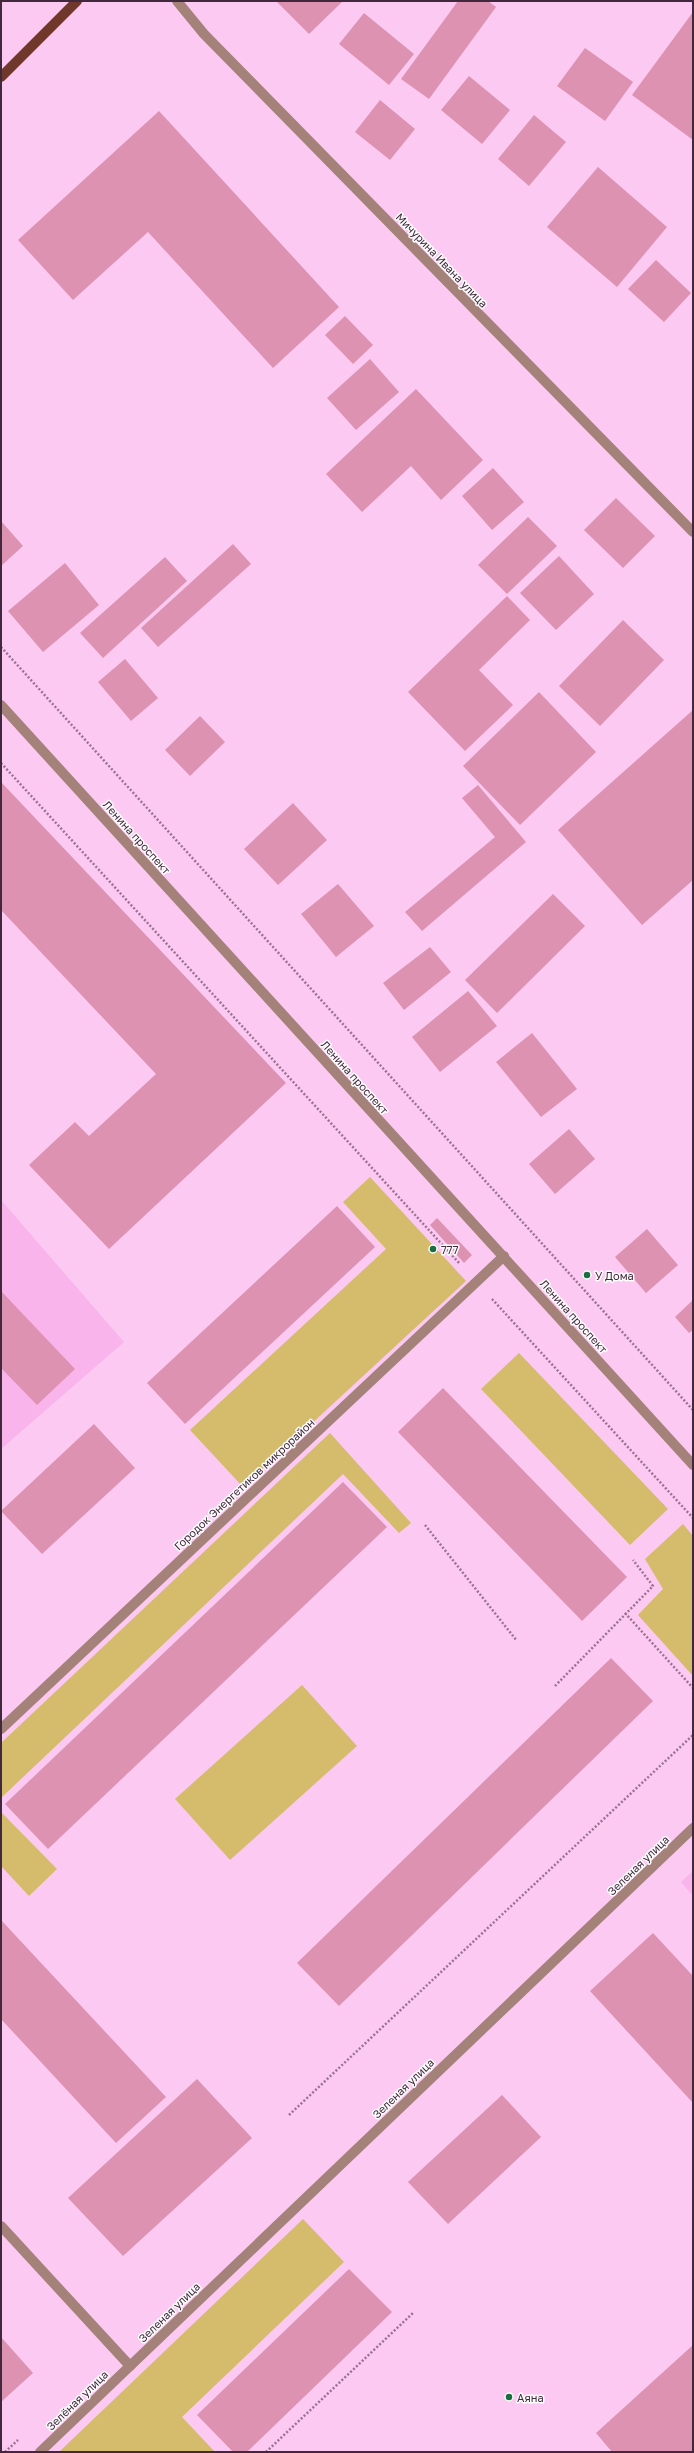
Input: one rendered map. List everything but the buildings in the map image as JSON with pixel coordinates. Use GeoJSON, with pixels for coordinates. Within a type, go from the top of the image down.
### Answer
{"type":"FeatureCollection","features":[{"type":"Feature","properties":{"kind":"main road"},"geometry":{"type":"LineString","coordinates":[[1,78],[77,1]]}},
{"type":"Feature","properties":{"kind":"street","name":"Мичурина Ивана улица"},"geometry":{"type":"LineString","coordinates":[[177,1],[210,40],[693,532]]}},
{"type":"Feature","properties":{"kind":"street","name":"Ленина проспект"},"geometry":{"type":"LineString","coordinates":[[1,705],[693,1464]]}},
{"type":"Feature","properties":{"kind":"street","name":"Городок Энергетиков микрорайон"},"geometry":{"type":"LineString","coordinates":[[1,1729],[504,1256]]}},
{"type":"Feature","properties":{"kind":"street","name":"Зеленая улица"},"geometry":{"type":"LineString","coordinates":[[130,2366],[693,1828]]}},
{"type":"Feature","properties":{"kind":"street"},"geometry":{"type":"LineString","coordinates":[[1,2226],[130,2366]]}},
{"type":"Feature","properties":{"kind":"street","name":"Зелёная улица"},"geometry":{"type":"LineString","coordinates":[[40,2452],[130,2366]]}},
{"type":"Feature","properties":{"kind":"path"},"geometry":{"type":"LineString","coordinates":[[1,647],[693,1410]]}},
{"type":"Feature","properties":{"kind":"path"},"geometry":{"type":"LineString","coordinates":[[1,763],[693,1518]]}},
{"type":"Feature","properties":{"kind":"path"},"geometry":{"type":"LineString","coordinates":[[425,1525],[517,1640]]}},
{"type":"Feature","properties":{"kind":"path"},"geometry":{"type":"LineString","coordinates":[[555,1686],[652,1586],[633,1560]]}},
{"type":"Feature","properties":{"kind":"path"},"geometry":{"type":"LineString","coordinates":[[625,1613],[693,1688]]}},
{"type":"Feature","properties":{"kind":"path"},"geometry":{"type":"LineString","coordinates":[[289,2115],[693,1734]]}},
{"type":"Feature","properties":{"kind":"path"},"geometry":{"type":"LineString","coordinates":[[266,2452],[413,2313]]}},
{"type":"Feature","properties":{"kind":"shaded area"},"geometry":{"type":"Polygon","coordinates":[[[370,1177],[466,1281],[243,1487],[190,1430],[386,1249],[343,1202],[370,1177]]]}},
{"type":"Feature","properties":{"kind":"shaded area"},"geometry":{"type":"Polygon","coordinates":[[[1,1200],[124,1342],[1,1449],[1,1200]]]}},
{"type":"Feature","properties":{"kind":"shaded area"},"geometry":{"type":"Polygon","coordinates":[[[519,1353],[668,1509],[630,1545],[481,1389],[519,1353]]]}},
{"type":"Feature","properties":{"kind":"shaded area"},"geometry":{"type":"Polygon","coordinates":[[[330,1433],[411,1523],[399,1533],[343,1474],[1,1798],[1,1743],[330,1433]]]}},
{"type":"Feature","properties":{"kind":"shaded area"},"geometry":{"type":"Polygon","coordinates":[[[683,1524],[693,1536],[693,1676],[638,1615],[663,1589],[645,1559],[683,1524]]]}},
{"type":"Feature","properties":{"kind":"shaded area"},"geometry":{"type":"Polygon","coordinates":[[[302,1685],[357,1746],[230,1860],[175,1799],[302,1685]]]}},
{"type":"Feature","properties":{"kind":"shaded area"},"geometry":{"type":"Polygon","coordinates":[[[1,1812],[57,1869],[29,1896],[1,1866],[1,1812]]]}},
{"type":"Feature","properties":{"kind":"shaded area"},"geometry":{"type":"Polygon","coordinates":[[[693,1871],[693,1896],[681,1882],[693,1871]]]}},
{"type":"Feature","properties":{"kind":"shaded area"},"geometry":{"type":"Polygon","coordinates":[[[303,2219],[344,2262],[182,2417],[215,2452],[59,2452],[303,2219]]]}},
{"type":"Feature","properties":{"kind":"place","name":"777"},"geometry":{"type":"Point","coordinates":[433,1249]}},
{"type":"Feature","properties":{"kind":"place","name":"У Дома"},"geometry":{"type":"Point","coordinates":[587,1275]}},
{"type":"Feature","properties":{"kind":"place","name":"Аяна"},"geometry":{"type":"Point","coordinates":[509,2397]}}]}
